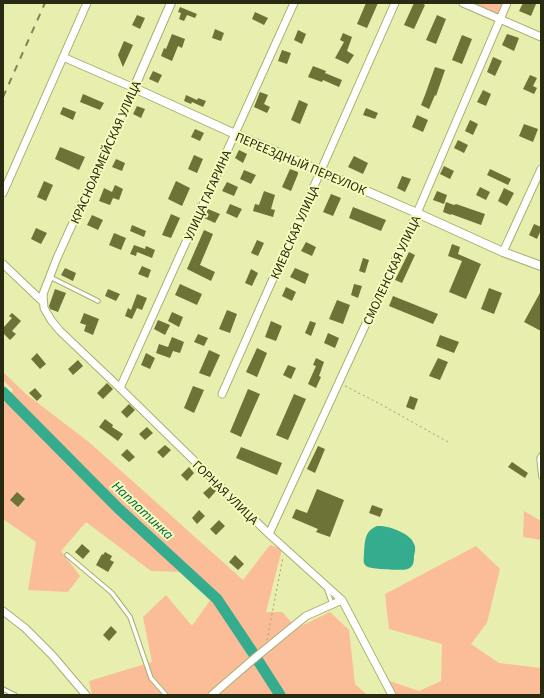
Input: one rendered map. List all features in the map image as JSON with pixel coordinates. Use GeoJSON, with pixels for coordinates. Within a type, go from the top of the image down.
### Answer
{"type":"FeatureCollection","features":[{"type":"Feature","properties":{"kind":"street"},"geometry":{"type":"LineString","coordinates":[[3,193],[87,3]]}},
{"type":"Feature","properties":{"kind":"street","name":"КРАСНОАРМЕЙСКАЯ УЛИЦА"},"geometry":{"type":"LineString","coordinates":[[43,302],[43,294],[49,277],[171,3]]}},
{"type":"Feature","properties":{"kind":"street","name":"УЛИЦА ГАГАРИНА"},"geometry":{"type":"LineString","coordinates":[[120,388],[294,3]]}},
{"type":"Feature","properties":{"kind":"street","name":"КИЕВСКАЯ УЛИЦА"},"geometry":{"type":"LineString","coordinates":[[222,394],[394,3]]}},
{"type":"Feature","properties":{"kind":"street"},"geometry":{"type":"LineString","coordinates":[[463,3],[541,37]]}},
{"type":"Feature","properties":{"kind":"street","name":"СМОЛЕНСКАЯ УЛИЦА"},"geometry":{"type":"LineString","coordinates":[[269,534],[417,213],[507,3]]}},
{"type":"Feature","properties":{"kind":"street","name":"ПЕРЕЕЗДНЫЙ ПЕРЕУЛОК"},"geometry":{"type":"LineString","coordinates":[[62,57],[503,252],[541,266]]}},
{"type":"Feature","properties":{"kind":"street"},"geometry":{"type":"LineString","coordinates":[[503,252],[541,169]]}},
{"type":"Feature","properties":{"kind":"street","name":"ГОРНАЯ УЛИЦА"},"geometry":{"type":"LineString","coordinates":[[3,264],[43,302],[46,313],[60,331],[269,534],[342,600],[392,695]]}},
{"type":"Feature","properties":{"kind":"street"},"geometry":{"type":"LineString","coordinates":[[212,695],[306,616],[342,600]]}},
{"type":"Feature","properties":{"kind":"street"},"geometry":{"type":"LineString","coordinates":[[3,611],[25,628],[52,655],[86,695]]}},
{"type":"Feature","properties":{"kind":"lane"},"geometry":{"type":"LineString","coordinates":[[49,277],[98,301]]}},
{"type":"Feature","properties":{"kind":"lane"},"geometry":{"type":"LineString","coordinates":[[541,454],[539,458],[541,477]]}},
{"type":"Feature","properties":{"kind":"lane"},"geometry":{"type":"LineString","coordinates":[[67,555],[112,593],[126,611],[130,617],[151,678],[166,695]]}},
{"type":"Feature","properties":{"kind":"lane"},"geometry":{"type":"LineString","coordinates":[[325,584],[332,605]]}},
{"type":"Feature","properties":{"kind":"lane"},"geometry":{"type":"LineString","coordinates":[[3,689],[15,695]]}},
{"type":"Feature","properties":{"kind":"path"},"geometry":{"type":"LineString","coordinates":[[339,383],[448,442]]}},
{"type":"Feature","properties":{"kind":"path"},"geometry":{"type":"LineString","coordinates":[[265,650],[285,548]]}},
{"type":"Feature","properties":{"kind":"shaded area"},"geometry":{"type":"Polygon","coordinates":[[[472,3],[503,3],[498,14],[472,3]]]}},
{"type":"Feature","properties":{"kind":"shaded area"},"geometry":{"type":"Polygon","coordinates":[[[3,372],[26,394],[90,443],[243,580],[270,545],[282,549],[266,612],[282,612],[297,628],[330,612],[349,630],[355,684],[367,695],[92,695],[89,681],[152,662],[143,617],[166,595],[192,626],[211,599],[184,572],[151,571],[86,522],[61,551],[80,576],[68,592],[28,590],[36,542],[3,519],[3,402],[4,403],[13,390],[3,380],[3,372]]]}},
{"type":"Feature","properties":{"kind":"shaded area"},"geometry":{"type":"Polygon","coordinates":[[[524,511],[541,521],[541,540],[523,537],[524,511]]]}},
{"type":"Feature","properties":{"kind":"shaded area"},"geometry":{"type":"Polygon","coordinates":[[[476,546],[500,569],[487,623],[471,644],[499,663],[541,668],[541,695],[395,695],[387,680],[419,691],[441,681],[442,644],[389,629],[385,594],[476,546]]]}},
{"type":"Feature","properties":{"kind":"water"},"geometry":{"type":"Polygon","coordinates":[[[377,526],[398,530],[412,540],[415,545],[415,550],[413,563],[410,568],[405,570],[388,570],[371,568],[365,565],[366,537],[373,528],[377,526]]]}},
{"type":"Feature","properties":{"kind":"building"},"geometry":{"type":"Polygon","coordinates":[[[366,3],[378,3],[367,28],[357,24],[366,3]]]}},
{"type":"Feature","properties":{"kind":"building"},"geometry":{"type":"Polygon","coordinates":[[[414,3],[421,3],[425,5],[414,29],[404,25],[414,3]]]}},
{"type":"Feature","properties":{"kind":"building"},"geometry":{"type":"Polygon","coordinates":[[[523,3],[536,4],[531,16],[519,11],[523,3]]]}},
{"type":"Feature","properties":{"kind":"building"},"geometry":{"type":"Polygon","coordinates":[[[180,7],[197,14],[195,18],[187,15],[184,21],[179,19],[181,13],[178,12],[180,7]]]}},
{"type":"Feature","properties":{"kind":"building"},"geometry":{"type":"Polygon","coordinates":[[[255,12],[268,18],[264,25],[252,19],[255,12]]]}},
{"type":"Feature","properties":{"kind":"building"},"geometry":{"type":"Polygon","coordinates":[[[137,15],[145,18],[140,29],[132,25],[137,15]]]}},
{"type":"Feature","properties":{"kind":"building"},"geometry":{"type":"Polygon","coordinates":[[[437,15],[446,19],[436,44],[426,40],[437,15]]]}},
{"type":"Feature","properties":{"kind":"building"},"geometry":{"type":"Polygon","coordinates":[[[215,29],[224,33],[221,41],[212,38],[215,29]]]}},
{"type":"Feature","properties":{"kind":"building"},"geometry":{"type":"Polygon","coordinates":[[[298,30],[306,34],[302,44],[294,40],[298,30]]]}},
{"type":"Feature","properties":{"kind":"building"},"geometry":{"type":"Polygon","coordinates":[[[343,33],[352,37],[347,51],[354,55],[348,64],[335,58],[344,42],[340,40],[343,33]]]}},
{"type":"Feature","properties":{"kind":"building"},"geometry":{"type":"Polygon","coordinates":[[[172,34],[185,39],[182,48],[178,46],[172,61],[161,56],[164,48],[166,49],[172,34]]]}},
{"type":"Feature","properties":{"kind":"building"},"geometry":{"type":"Polygon","coordinates":[[[507,34],[519,38],[514,51],[502,45],[507,34]]]}},
{"type":"Feature","properties":{"kind":"building"},"geometry":{"type":"Polygon","coordinates":[[[462,35],[472,39],[462,64],[452,60],[462,35]]]}},
{"type":"Feature","properties":{"kind":"building"},"geometry":{"type":"Polygon","coordinates":[[[124,41],[133,45],[123,67],[118,55],[124,41]]]}},
{"type":"Feature","properties":{"kind":"building"},"geometry":{"type":"Polygon","coordinates":[[[282,50],[291,53],[287,64],[278,61],[282,50]]]}},
{"type":"Feature","properties":{"kind":"building"},"geometry":{"type":"Polygon","coordinates":[[[493,57],[502,61],[495,76],[487,72],[493,57]]]}},
{"type":"Feature","properties":{"kind":"building"},"geometry":{"type":"Polygon","coordinates":[[[313,66],[342,80],[339,87],[323,80],[322,82],[308,77],[313,66]]]}},
{"type":"Feature","properties":{"kind":"building"},"geometry":{"type":"Polygon","coordinates":[[[435,67],[445,70],[436,96],[435,95],[429,109],[421,105],[435,67]]]}},
{"type":"Feature","properties":{"kind":"building"},"geometry":{"type":"Polygon","coordinates":[[[153,71],[162,75],[158,83],[149,79],[153,71]]]}},
{"type":"Feature","properties":{"kind":"building"},"geometry":{"type":"Polygon","coordinates":[[[530,75],[537,78],[533,86],[537,88],[534,94],[523,89],[530,75]]]}},
{"type":"Feature","properties":{"kind":"building"},"geometry":{"type":"Polygon","coordinates":[[[483,90],[491,94],[486,106],[477,102],[483,90]]]}},
{"type":"Feature","properties":{"kind":"building"},"geometry":{"type":"Polygon","coordinates":[[[260,92],[268,95],[264,104],[270,107],[267,113],[254,107],[260,92]]]}},
{"type":"Feature","properties":{"kind":"building"},"geometry":{"type":"Polygon","coordinates":[[[83,94],[104,103],[100,110],[80,102],[83,94]]]}},
{"type":"Feature","properties":{"kind":"building"},"geometry":{"type":"Polygon","coordinates":[[[186,95],[197,100],[198,98],[206,101],[203,107],[192,102],[191,104],[184,101],[186,95]]]}},
{"type":"Feature","properties":{"kind":"building"},"geometry":{"type":"Polygon","coordinates":[[[299,100],[308,104],[300,124],[291,120],[299,100]]]}},
{"type":"Feature","properties":{"kind":"building"},"geometry":{"type":"Polygon","coordinates":[[[137,106],[145,109],[141,118],[133,114],[137,106]]]}},
{"type":"Feature","properties":{"kind":"building"},"geometry":{"type":"Polygon","coordinates":[[[63,107],[76,112],[73,120],[60,114],[63,107]]]}},
{"type":"Feature","properties":{"kind":"building"},"geometry":{"type":"Polygon","coordinates":[[[366,108],[378,113],[375,119],[363,115],[366,108]]]}},
{"type":"Feature","properties":{"kind":"building"},"geometry":{"type":"Polygon","coordinates":[[[417,115],[428,120],[423,132],[412,127],[417,115]]]}},
{"type":"Feature","properties":{"kind":"building"},"geometry":{"type":"Polygon","coordinates":[[[470,120],[478,124],[473,135],[465,131],[470,120]]]}},
{"type":"Feature","properties":{"kind":"building"},"geometry":{"type":"Polygon","coordinates":[[[524,124],[538,129],[533,142],[519,136],[524,124]]]}},
{"type":"Feature","properties":{"kind":"building"},"geometry":{"type":"Polygon","coordinates":[[[195,129],[204,133],[200,141],[191,137],[195,129]]]}},
{"type":"Feature","properties":{"kind":"building"},"geometry":{"type":"Polygon","coordinates":[[[458,140],[468,145],[464,153],[454,148],[458,140]]]}},
{"type":"Feature","properties":{"kind":"building"},"geometry":{"type":"Polygon","coordinates":[[[60,147],[85,157],[79,170],[55,159],[60,147]]]}},
{"type":"Feature","properties":{"kind":"building"},"geometry":{"type":"Polygon","coordinates":[[[239,150],[247,154],[243,163],[235,158],[239,150]]]}},
{"type":"Feature","properties":{"kind":"building"},"geometry":{"type":"Polygon","coordinates":[[[194,155],[203,159],[197,173],[188,169],[194,155]]]}},
{"type":"Feature","properties":{"kind":"building"},"geometry":{"type":"Polygon","coordinates":[[[354,156],[368,163],[363,174],[348,167],[354,156]]]}},
{"type":"Feature","properties":{"kind":"building"},"geometry":{"type":"Polygon","coordinates":[[[116,159],[125,163],[122,171],[112,167],[116,159]]]}},
{"type":"Feature","properties":{"kind":"building"},"geometry":{"type":"Polygon","coordinates":[[[444,166],[454,171],[450,179],[440,174],[444,166]]]}},
{"type":"Feature","properties":{"kind":"building"},"geometry":{"type":"Polygon","coordinates":[[[290,169],[298,172],[291,191],[282,187],[290,169]]]}},
{"type":"Feature","properties":{"kind":"building"},"geometry":{"type":"Polygon","coordinates":[[[490,169],[511,179],[508,185],[487,175],[490,169]]]}},
{"type":"Feature","properties":{"kind":"building"},"geometry":{"type":"Polygon","coordinates":[[[244,170],[256,175],[251,184],[240,179],[244,170]]]}},
{"type":"Feature","properties":{"kind":"building"},"geometry":{"type":"Polygon","coordinates":[[[402,176],[411,179],[405,192],[397,188],[402,176]]]}},
{"type":"Feature","properties":{"kind":"building"},"geometry":{"type":"Polygon","coordinates":[[[44,181],[53,185],[46,201],[37,197],[44,181]]]}},
{"type":"Feature","properties":{"kind":"building"},"geometry":{"type":"Polygon","coordinates":[[[176,181],[190,188],[182,206],[168,199],[176,181]]]}},
{"type":"Feature","properties":{"kind":"building"},"geometry":{"type":"Polygon","coordinates":[[[227,182],[238,187],[234,196],[222,191],[227,182]]]}},
{"type":"Feature","properties":{"kind":"building"},"geometry":{"type":"Polygon","coordinates":[[[115,185],[123,189],[119,200],[113,198],[110,205],[99,201],[104,188],[112,192],[115,185]]]}},
{"type":"Feature","properties":{"kind":"building"},"geometry":{"type":"Polygon","coordinates":[[[480,187],[490,192],[486,200],[476,195],[480,187]]]}},
{"type":"Feature","properties":{"kind":"building"},"geometry":{"type":"Polygon","coordinates":[[[504,188],[514,193],[507,206],[498,201],[504,188]]]}},
{"type":"Feature","properties":{"kind":"building"},"geometry":{"type":"Polygon","coordinates":[[[264,191],[275,195],[271,209],[275,210],[273,217],[253,211],[255,204],[259,205],[264,191]]]}},
{"type":"Feature","properties":{"kind":"building"},"geometry":{"type":"Polygon","coordinates":[[[437,191],[447,195],[444,204],[433,200],[437,191]]]}},
{"type":"Feature","properties":{"kind":"building"},"geometry":{"type":"Polygon","coordinates":[[[331,194],[341,198],[333,216],[323,212],[331,194]]]}},
{"type":"Feature","properties":{"kind":"building"},"geometry":{"type":"Polygon","coordinates":[[[446,202],[485,214],[481,225],[443,212],[446,202]]]}},
{"type":"Feature","properties":{"kind":"building"},"geometry":{"type":"Polygon","coordinates":[[[230,204],[242,209],[237,218],[226,213],[230,204]]]}},
{"type":"Feature","properties":{"kind":"building"},"geometry":{"type":"Polygon","coordinates":[[[353,207],[386,220],[381,231],[349,218],[353,207]]]}},
{"type":"Feature","properties":{"kind":"building"},"geometry":{"type":"Polygon","coordinates":[[[208,209],[220,214],[215,223],[204,218],[208,209]]]}},
{"type":"Feature","properties":{"kind":"building"},"geometry":{"type":"Polygon","coordinates":[[[171,214],[180,218],[171,238],[162,235],[171,214]]]}},
{"type":"Feature","properties":{"kind":"building"},"geometry":{"type":"Polygon","coordinates":[[[92,215],[103,220],[98,230],[87,225],[92,215]]]}},
{"type":"Feature","properties":{"kind":"building"},"geometry":{"type":"Polygon","coordinates":[[[534,224],[541,227],[537,239],[529,235],[534,224]]]}},
{"type":"Feature","properties":{"kind":"building"},"geometry":{"type":"Polygon","coordinates":[[[132,225],[146,231],[144,237],[130,231],[132,225]]]}},
{"type":"Feature","properties":{"kind":"building"},"geometry":{"type":"Polygon","coordinates":[[[36,228],[47,233],[41,244],[31,239],[36,228]]]}},
{"type":"Feature","properties":{"kind":"building"},"geometry":{"type":"Polygon","coordinates":[[[204,230],[213,234],[200,265],[215,272],[211,281],[187,269],[204,230]]]}},
{"type":"Feature","properties":{"kind":"building"},"geometry":{"type":"Polygon","coordinates":[[[114,233],[126,238],[121,250],[109,245],[114,233]]]}},
{"type":"Feature","properties":{"kind":"building"},"geometry":{"type":"Polygon","coordinates":[[[257,240],[264,243],[258,256],[251,253],[257,240]]]}},
{"type":"Feature","properties":{"kind":"building"},"geometry":{"type":"Polygon","coordinates":[[[306,242],[316,247],[312,256],[301,251],[306,242]]]}},
{"type":"Feature","properties":{"kind":"building"},"geometry":{"type":"Polygon","coordinates":[[[452,244],[460,247],[458,254],[481,264],[466,299],[449,292],[462,261],[448,256],[452,244]]]}},
{"type":"Feature","properties":{"kind":"building"},"geometry":{"type":"Polygon","coordinates":[[[134,245],[145,249],[146,246],[155,250],[152,258],[137,252],[136,256],[130,254],[134,245]]]}},
{"type":"Feature","properties":{"kind":"building"},"geometry":{"type":"Polygon","coordinates":[[[409,252],[415,255],[402,283],[395,280],[409,252]]]}},
{"type":"Feature","properties":{"kind":"building"},"geometry":{"type":"Polygon","coordinates":[[[363,258],[369,260],[365,273],[359,271],[363,258]]]}},
{"type":"Feature","properties":{"kind":"building"},"geometry":{"type":"Polygon","coordinates":[[[142,266],[151,270],[148,278],[138,274],[142,266]]]}},
{"type":"Feature","properties":{"kind":"building"},"geometry":{"type":"Polygon","coordinates":[[[65,268],[76,273],[73,281],[61,275],[65,268]]]}},
{"type":"Feature","properties":{"kind":"building"},"geometry":{"type":"Polygon","coordinates":[[[295,268],[309,274],[305,284],[290,277],[295,268]]]}},
{"type":"Feature","properties":{"kind":"building"},"geometry":{"type":"Polygon","coordinates":[[[251,269],[258,273],[252,286],[245,283],[251,269]]]}},
{"type":"Feature","properties":{"kind":"building"},"geometry":{"type":"Polygon","coordinates":[[[180,284],[202,294],[197,305],[175,295],[180,284]]]}},
{"type":"Feature","properties":{"kind":"building"},"geometry":{"type":"Polygon","coordinates":[[[354,284],[362,286],[358,298],[351,295],[354,284]]]}},
{"type":"Feature","properties":{"kind":"building"},"geometry":{"type":"Polygon","coordinates":[[[286,287],[296,292],[292,301],[282,296],[286,287]]]}},
{"type":"Feature","properties":{"kind":"building"},"geometry":{"type":"Polygon","coordinates":[[[489,288],[502,293],[494,314],[481,309],[489,288]]]}},
{"type":"Feature","properties":{"kind":"building"},"geometry":{"type":"Polygon","coordinates":[[[55,289],[66,293],[58,312],[50,309],[49,306],[55,289]]]}},
{"type":"Feature","properties":{"kind":"building"},"geometry":{"type":"Polygon","coordinates":[[[108,289],[120,294],[116,301],[105,296],[108,289]]]}},
{"type":"Feature","properties":{"kind":"building"},"geometry":{"type":"Polygon","coordinates":[[[541,291],[541,331],[524,322],[541,291]]]}},
{"type":"Feature","properties":{"kind":"building"},"geometry":{"type":"Polygon","coordinates":[[[137,294],[147,298],[142,310],[137,308],[132,319],[125,316],[128,308],[131,310],[137,294]]]}},
{"type":"Feature","properties":{"kind":"building"},"geometry":{"type":"Polygon","coordinates":[[[393,296],[438,314],[433,324],[389,306],[393,296]]]}},
{"type":"Feature","properties":{"kind":"building"},"geometry":{"type":"Polygon","coordinates":[[[337,300],[350,305],[343,324],[329,319],[337,300]]]}},
{"type":"Feature","properties":{"kind":"building"},"geometry":{"type":"Polygon","coordinates":[[[227,310],[237,314],[230,333],[219,329],[227,310]]]}},
{"type":"Feature","properties":{"kind":"building"},"geometry":{"type":"Polygon","coordinates":[[[172,312],[183,317],[179,327],[168,321],[172,312]]]}},
{"type":"Feature","properties":{"kind":"building"},"geometry":{"type":"Polygon","coordinates":[[[12,313],[21,321],[12,331],[16,334],[10,340],[3,333],[3,328],[12,318],[9,316],[12,313]]]}},
{"type":"Feature","properties":{"kind":"building"},"geometry":{"type":"Polygon","coordinates":[[[84,313],[99,319],[93,335],[84,331],[86,325],[80,323],[84,313]]]}},
{"type":"Feature","properties":{"kind":"building"},"geometry":{"type":"Polygon","coordinates":[[[158,320],[170,325],[165,335],[154,329],[158,320]]]}},
{"type":"Feature","properties":{"kind":"building"},"geometry":{"type":"Polygon","coordinates":[[[271,321],[282,326],[276,341],[265,337],[271,321]]]}},
{"type":"Feature","properties":{"kind":"building"},"geometry":{"type":"Polygon","coordinates":[[[310,321],[316,323],[311,336],[305,333],[310,321]]]}},
{"type":"Feature","properties":{"kind":"building"},"geometry":{"type":"Polygon","coordinates":[[[328,333],[339,338],[335,348],[324,343],[328,333]]]}},
{"type":"Feature","properties":{"kind":"building"},"geometry":{"type":"Polygon","coordinates":[[[198,334],[208,338],[204,346],[194,342],[198,334]]]}},
{"type":"Feature","properties":{"kind":"building"},"geometry":{"type":"Polygon","coordinates":[[[440,335],[459,342],[454,353],[436,346],[440,335]]]}},
{"type":"Feature","properties":{"kind":"building"},"geometry":{"type":"Polygon","coordinates":[[[172,337],[184,342],[180,353],[173,351],[170,358],[156,353],[159,344],[168,347],[172,337]]]}},
{"type":"Feature","properties":{"kind":"building"},"geometry":{"type":"Polygon","coordinates":[[[257,348],[267,353],[257,377],[246,372],[257,348]]]}},
{"type":"Feature","properties":{"kind":"building"},"geometry":{"type":"Polygon","coordinates":[[[209,350],[220,355],[210,377],[199,373],[209,350]]]}},
{"type":"Feature","properties":{"kind":"building"},"geometry":{"type":"Polygon","coordinates":[[[37,353],[46,364],[40,369],[31,359],[37,353]]]}},
{"type":"Feature","properties":{"kind":"building"},"geometry":{"type":"Polygon","coordinates":[[[146,353],[155,358],[150,369],[141,365],[146,353]]]}},
{"type":"Feature","properties":{"kind":"building"},"geometry":{"type":"Polygon","coordinates":[[[316,358],[324,362],[319,376],[321,377],[316,388],[308,384],[316,366],[313,365],[316,358]]]}},
{"type":"Feature","properties":{"kind":"building"},"geometry":{"type":"Polygon","coordinates":[[[438,358],[448,362],[440,380],[429,376],[438,358]]]}},
{"type":"Feature","properties":{"kind":"building"},"geometry":{"type":"Polygon","coordinates":[[[78,360],[83,366],[73,375],[68,369],[78,360]]]}},
{"type":"Feature","properties":{"kind":"building"},"geometry":{"type":"Polygon","coordinates":[[[288,365],[296,368],[291,379],[283,375],[288,365]]]}},
{"type":"Feature","properties":{"kind":"building"},"geometry":{"type":"Polygon","coordinates":[[[107,383],[113,389],[103,399],[97,393],[107,383]]]}},
{"type":"Feature","properties":{"kind":"building"},"geometry":{"type":"Polygon","coordinates":[[[193,386],[204,390],[194,413],[184,408],[193,386]]]}},
{"type":"Feature","properties":{"kind":"building"},"geometry":{"type":"Polygon","coordinates":[[[35,388],[42,396],[37,401],[29,393],[35,388]]]}},
{"type":"Feature","properties":{"kind":"building"},"geometry":{"type":"Polygon","coordinates":[[[248,389],[260,394],[241,437],[230,432],[248,389]]]}},
{"type":"Feature","properties":{"kind":"building"},"geometry":{"type":"Polygon","coordinates":[[[294,394],[306,399],[288,440],[276,435],[294,394]]]}},
{"type":"Feature","properties":{"kind":"building"},"geometry":{"type":"Polygon","coordinates":[[[410,396],[418,399],[414,410],[406,407],[410,396]]]}},
{"type":"Feature","properties":{"kind":"building"},"geometry":{"type":"Polygon","coordinates":[[[129,404],[135,410],[127,418],[121,412],[129,404]]]}},
{"type":"Feature","properties":{"kind":"building"},"geometry":{"type":"Polygon","coordinates":[[[105,419],[113,425],[112,427],[123,434],[118,441],[99,427],[105,419]]]}},
{"type":"Feature","properties":{"kind":"building"},"geometry":{"type":"Polygon","coordinates":[[[147,427],[153,433],[145,440],[139,434],[147,427]]]}},
{"type":"Feature","properties":{"kind":"building"},"geometry":{"type":"Polygon","coordinates":[[[165,445],[171,450],[163,458],[157,452],[165,445]]]}},
{"type":"Feature","properties":{"kind":"building"},"geometry":{"type":"Polygon","coordinates":[[[318,446],[325,449],[315,473],[307,469],[318,446]]]}},
{"type":"Feature","properties":{"kind":"building"},"geometry":{"type":"Polygon","coordinates":[[[241,447],[282,463],[277,475],[236,458],[241,447]]]}},
{"type":"Feature","properties":{"kind":"building"},"geometry":{"type":"Polygon","coordinates":[[[127,449],[135,457],[129,462],[121,455],[127,449]]]}},
{"type":"Feature","properties":{"kind":"building"},"geometry":{"type":"Polygon","coordinates":[[[512,462],[528,473],[525,478],[508,467],[512,462]]]}},
{"type":"Feature","properties":{"kind":"building"},"geometry":{"type":"Polygon","coordinates":[[[189,467],[194,473],[187,481],[181,475],[189,467]]]}},
{"type":"Feature","properties":{"kind":"building"},"geometry":{"type":"Polygon","coordinates":[[[211,486],[216,491],[209,499],[203,493],[211,486]]]}},
{"type":"Feature","properties":{"kind":"building"},"geometry":{"type":"Polygon","coordinates":[[[317,489],[344,500],[330,537],[316,532],[318,529],[292,518],[296,509],[307,513],[317,489]]]}},
{"type":"Feature","properties":{"kind":"building"},"geometry":{"type":"Polygon","coordinates":[[[17,492],[25,499],[18,507],[10,500],[17,492]]]}},
{"type":"Feature","properties":{"kind":"building"},"geometry":{"type":"Polygon","coordinates":[[[372,505],[383,509],[380,517],[369,513],[372,505]]]}},
{"type":"Feature","properties":{"kind":"building"},"geometry":{"type":"Polygon","coordinates":[[[199,510],[205,516],[197,524],[192,518],[199,510]]]}},
{"type":"Feature","properties":{"kind":"building"},"geometry":{"type":"Polygon","coordinates":[[[219,520],[225,526],[216,535],[210,529],[219,520]]]}},
{"type":"Feature","properties":{"kind":"building"},"geometry":{"type":"Polygon","coordinates":[[[82,544],[90,551],[83,559],[75,552],[82,544]]]}},
{"type":"Feature","properties":{"kind":"building"},"geometry":{"type":"Polygon","coordinates":[[[105,552],[112,556],[110,560],[114,562],[108,572],[96,565],[102,554],[103,555],[105,552]]]}},
{"type":"Feature","properties":{"kind":"building"},"geometry":{"type":"Polygon","coordinates":[[[235,555],[244,564],[238,570],[229,562],[235,555]]]}},
{"type":"Feature","properties":{"kind":"building"},"geometry":{"type":"Polygon","coordinates":[[[111,626],[117,632],[109,641],[103,635],[111,626]]]}},
{"type":"Feature","properties":{"kind":"waterway","name":"Наплатинка"},"geometry":{"type":"LineString","coordinates":[[3,392],[119,509],[217,599],[255,656]]}},
{"type":"Feature","properties":{"kind":"waterway","name":"Наплатинка"},"geometry":{"type":"LineString","coordinates":[[257,659],[280,695]]}},
{"type":"Feature","properties":{"kind":"railway"},"geometry":{"type":"LineString","coordinates":[[3,97],[45,3]]}}]}
